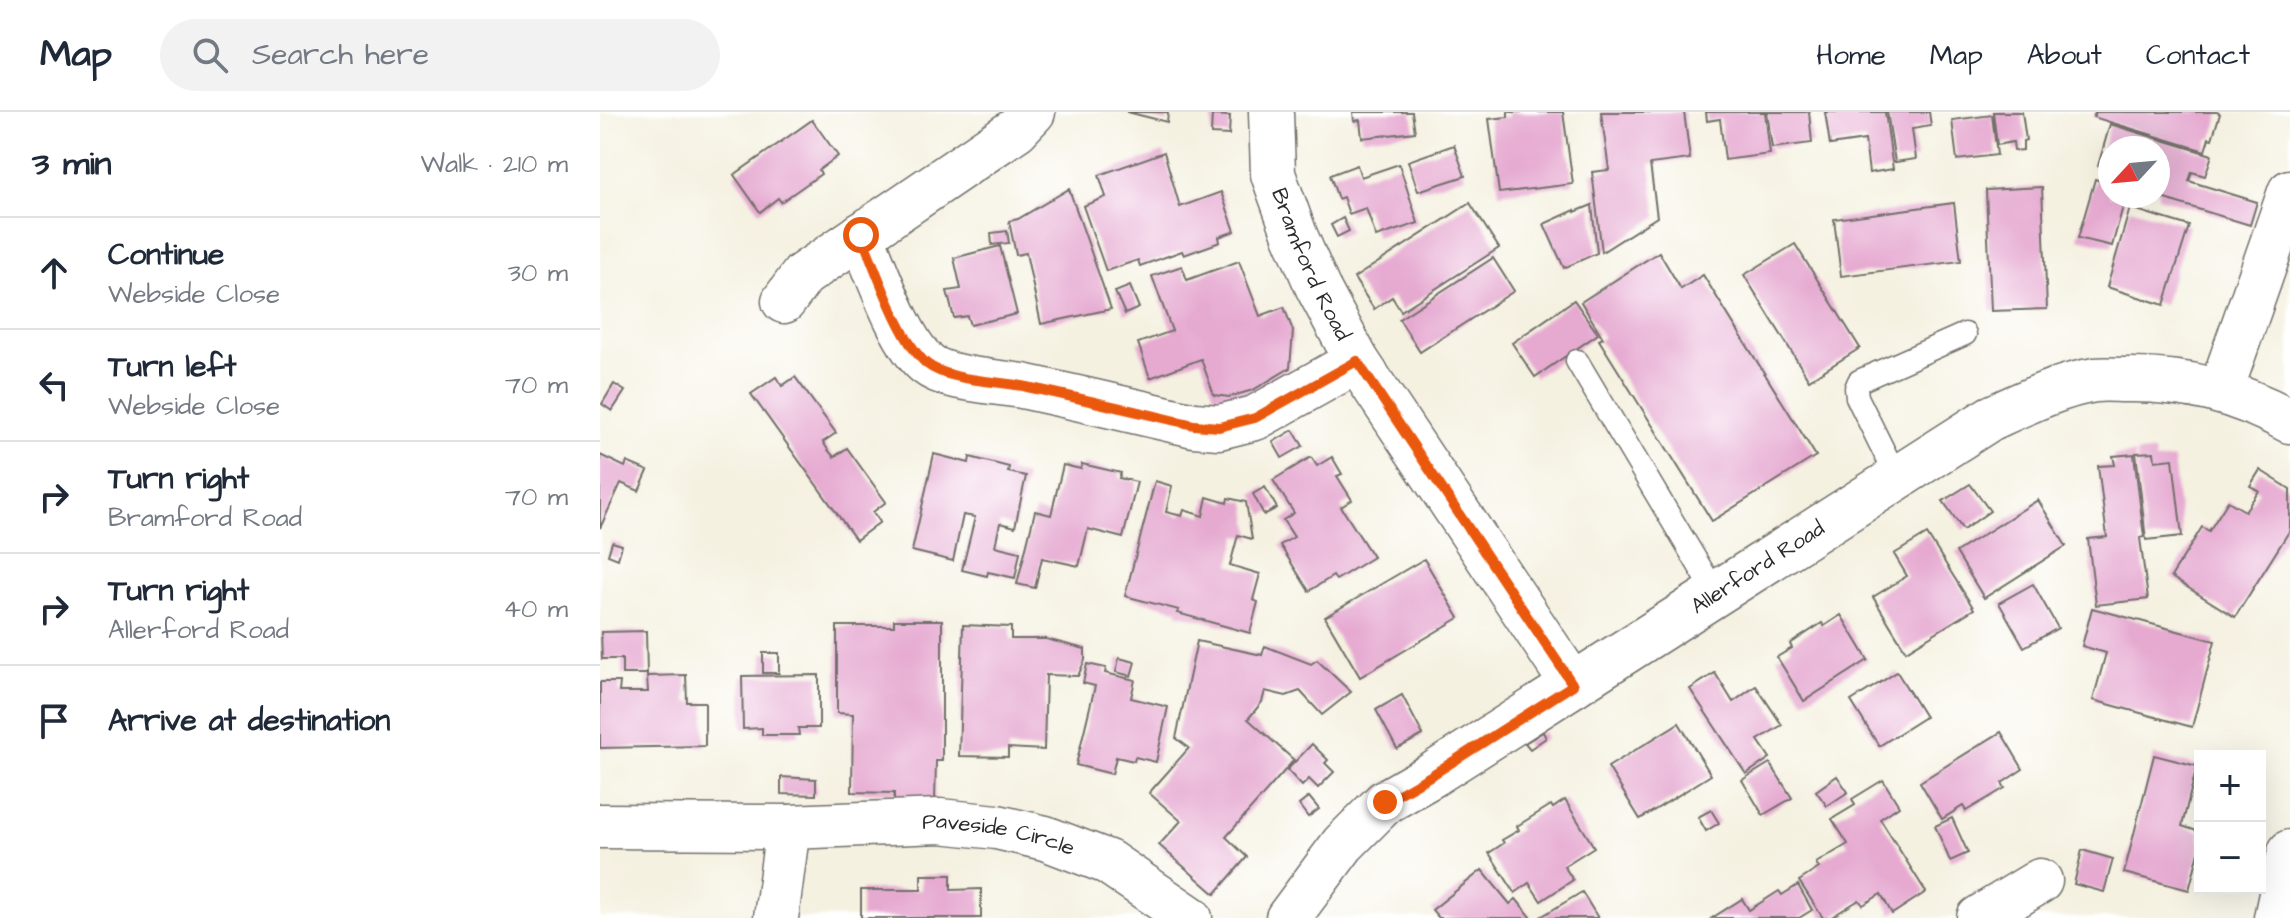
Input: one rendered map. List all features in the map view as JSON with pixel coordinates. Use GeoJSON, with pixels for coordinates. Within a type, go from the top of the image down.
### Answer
{"type":"FeatureCollection","features":[{"type":"Feature","properties":{"kind":"street","name":"Bramford Road"},"geometry":{"type":"LineString","coordinates":[[1271,112],[1273,174],[1318,288],[1357,361],[1573,685]]}},
{"type":"Feature","properties":{"kind":"street"},"geometry":{"type":"LineString","coordinates":[[793,288],[861,235],[1025,120]]}},
{"type":"Feature","properties":{"kind":"street"},"geometry":{"type":"LineString","coordinates":[[2221,390],[2290,192]]}},
{"type":"Feature","properties":{"kind":"street"},"geometry":{"type":"LineString","coordinates":[[861,235],[915,351],[928,365],[943,373],[1025,386],[1194,425],[1219,427],[1255,418],[1357,361]]}},
{"type":"Feature","properties":{"kind":"street","name":"Allerford Road"},"geometry":{"type":"LineString","coordinates":[[1288,918],[1343,844],[1385,802],[1991,418],[2032,399],[2095,380],[2157,379],[2221,390],[2290,421]]}},
{"type":"Feature","properties":{"kind":"street","name":"Paveside Circle"},"geometry":{"type":"LineString","coordinates":[[600,826],[788,827],[940,821],[997,827],[1045,838],[1108,862],[1190,918]]}},
{"type":"Feature","properties":{"kind":"street"},"geometry":{"type":"LineString","coordinates":[[776,918],[788,827]]}},
{"type":"Feature","properties":{"kind":"street"},"geometry":{"type":"LineString","coordinates":[[2276,918],[2290,852]]}},
{"type":"Feature","properties":{"kind":"street"},"geometry":{"type":"LineString","coordinates":[[1979,918],[2040,881]]}},
{"type":"Feature","properties":{"kind":"lane"},"geometry":{"type":"LineString","coordinates":[[1897,478],[1857,397],[1859,381],[1965,334]]}},
{"type":"Feature","properties":{"kind":"lane"},"geometry":{"type":"LineString","coordinates":[[1577,361],[1716,594]]}},
{"type":"Feature","properties":{"kind":"building"},"geometry":{"type":"Polygon","coordinates":[[[1127,112],[1168,112],[1167,122],[1127,112]]]}},
{"type":"Feature","properties":{"kind":"building"},"geometry":{"type":"Polygon","coordinates":[[[1353,112],[1412,112],[1415,132],[1362,138],[1360,120],[1354,121],[1353,112]]]}},
{"type":"Feature","properties":{"kind":"building"},"geometry":{"type":"Polygon","coordinates":[[[1508,112],[1563,112],[1573,184],[1499,193],[1489,119],[1508,117],[1508,112]]]}},
{"type":"Feature","properties":{"kind":"building"},"geometry":{"type":"Polygon","coordinates":[[[1601,112],[1684,112],[1690,159],[1650,164],[1657,217],[1602,252],[1592,172],[1609,170],[1601,112]]]}},
{"type":"Feature","properties":{"kind":"building"},"geometry":{"type":"Polygon","coordinates":[[[1706,112],[1765,112],[1770,154],[1725,160],[1720,119],[1707,121],[1706,112]]]}},
{"type":"Feature","properties":{"kind":"building"},"geometry":{"type":"Polygon","coordinates":[[[1767,112],[1809,112],[1812,143],[1772,148],[1767,112]]]}},
{"type":"Feature","properties":{"kind":"building"},"geometry":{"type":"Polygon","coordinates":[[[1825,112],[1885,112],[1893,169],[1869,173],[1865,140],[1830,145],[1825,112]]]}},
{"type":"Feature","properties":{"kind":"building"},"geometry":{"type":"Polygon","coordinates":[[[1887,112],[1929,112],[1931,126],[1912,129],[1916,159],[1895,162],[1887,112]]]}},
{"type":"Feature","properties":{"kind":"building"},"geometry":{"type":"Polygon","coordinates":[[[1993,112],[2022,112],[2026,140],[2023,141],[2023,150],[2014,151],[2013,142],[1997,145],[1993,112]]]}},
{"type":"Feature","properties":{"kind":"building"},"geometry":{"type":"Polygon","coordinates":[[[2096,112],[2220,114],[2205,151],[2170,140],[2170,136],[2156,136],[2093,117],[2096,112]]]}},
{"type":"Feature","properties":{"kind":"building"},"geometry":{"type":"Polygon","coordinates":[[[1212,115],[1230,116],[1229,135],[1211,134],[1212,115]]]}},
{"type":"Feature","properties":{"kind":"building"},"geometry":{"type":"Polygon","coordinates":[[[1992,115],[1997,155],[1957,160],[1952,120],[1992,115]]]}},
{"type":"Feature","properties":{"kind":"building"},"geometry":{"type":"Polygon","coordinates":[[[812,120],[838,156],[819,170],[821,174],[781,202],[778,198],[760,212],[734,175],[812,120]]]}},
{"type":"Feature","properties":{"kind":"building"},"geometry":{"type":"Polygon","coordinates":[[[2110,124],[2149,136],[2107,136],[2110,124]]]}},
{"type":"Feature","properties":{"kind":"building"},"geometry":{"type":"Polygon","coordinates":[[[2170,142],[2212,155],[2205,176],[2192,172],[2189,181],[2257,202],[2250,225],[2170,201],[2170,142]]]}},
{"type":"Feature","properties":{"kind":"building"},"geometry":{"type":"Polygon","coordinates":[[[1454,145],[1465,176],[1418,191],[1408,161],[1454,145]]]}},
{"type":"Feature","properties":{"kind":"building"},"geometry":{"type":"Polygon","coordinates":[[[1164,152],[1180,207],[1221,192],[1235,231],[1219,237],[1220,242],[1184,255],[1182,251],[1140,266],[1138,260],[1106,271],[1083,206],[1106,197],[1099,175],[1164,152]]]}},
{"type":"Feature","properties":{"kind":"building"},"geometry":{"type":"Polygon","coordinates":[[[1399,164],[1418,223],[1376,237],[1366,208],[1349,214],[1343,197],[1338,199],[1330,175],[1357,165],[1361,177],[1399,164]]]}},
{"type":"Feature","properties":{"kind":"building"},"geometry":{"type":"Polygon","coordinates":[[[2095,179],[2098,180],[2098,208],[2123,208],[2112,246],[2078,238],[2095,179]]]}},
{"type":"Feature","properties":{"kind":"building"},"geometry":{"type":"Polygon","coordinates":[[[2042,187],[2047,309],[1991,311],[1986,190],[2042,187]]]}},
{"type":"Feature","properties":{"kind":"building"},"geometry":{"type":"Polygon","coordinates":[[[1069,189],[1111,309],[1041,324],[1026,253],[1016,255],[1009,221],[1018,219],[1069,189]]]}},
{"type":"Feature","properties":{"kind":"building"},"geometry":{"type":"Polygon","coordinates":[[[1470,203],[1499,248],[1401,311],[1392,297],[1374,309],[1354,278],[1470,203]]]}},
{"type":"Feature","properties":{"kind":"building"},"geometry":{"type":"Polygon","coordinates":[[[1954,203],[1961,261],[1841,276],[1834,219],[1954,203]]]}},
{"type":"Feature","properties":{"kind":"building"},"geometry":{"type":"Polygon","coordinates":[[[1592,205],[1597,253],[1564,268],[1544,224],[1592,205]]]}},
{"type":"Feature","properties":{"kind":"building"},"geometry":{"type":"Polygon","coordinates":[[[2130,208],[2189,226],[2164,305],[2107,287],[2130,208]]]}},
{"type":"Feature","properties":{"kind":"building"},"geometry":{"type":"Polygon","coordinates":[[[1343,218],[1349,231],[1337,237],[1331,225],[1343,218]]]}},
{"type":"Feature","properties":{"kind":"building"},"geometry":{"type":"Polygon","coordinates":[[[1007,231],[1009,243],[992,245],[991,233],[1007,231]]]}},
{"type":"Feature","properties":{"kind":"building"},"geometry":{"type":"Polygon","coordinates":[[[1795,244],[1860,348],[1809,380],[1744,275],[1795,244]]]}},
{"type":"Feature","properties":{"kind":"building"},"geometry":{"type":"Polygon","coordinates":[[[1000,246],[1017,314],[970,325],[967,316],[954,318],[947,291],[961,289],[954,258],[1000,246]]]}},
{"type":"Feature","properties":{"kind":"building"},"geometry":{"type":"Polygon","coordinates":[[[1659,252],[1681,289],[1703,275],[1816,456],[1712,521],[1599,340],[1603,338],[1581,302],[1659,252]]]}},
{"type":"Feature","properties":{"kind":"building"},"geometry":{"type":"Polygon","coordinates":[[[1493,258],[1514,291],[1420,352],[1399,319],[1493,258]]]}},
{"type":"Feature","properties":{"kind":"building"},"geometry":{"type":"Polygon","coordinates":[[[1239,261],[1260,316],[1284,307],[1293,331],[1290,368],[1253,390],[1229,397],[1214,395],[1201,359],[1150,378],[1138,343],[1172,331],[1152,276],[1182,266],[1187,280],[1239,261]]]}},
{"type":"Feature","properties":{"kind":"building"},"geometry":{"type":"Polygon","coordinates":[[[1130,286],[1139,308],[1125,314],[1115,292],[1130,286]]]}},
{"type":"Feature","properties":{"kind":"building"},"geometry":{"type":"Polygon","coordinates":[[[1574,300],[1598,334],[1535,377],[1512,343],[1574,300]]]}},
{"type":"Feature","properties":{"kind":"building"},"geometry":{"type":"Polygon","coordinates":[[[776,377],[782,386],[795,377],[836,433],[823,442],[828,450],[834,457],[847,448],[886,502],[873,512],[880,522],[856,540],[751,394],[776,377]]]}},
{"type":"Feature","properties":{"kind":"building"},"geometry":{"type":"Polygon","coordinates":[[[614,384],[625,391],[612,411],[602,404],[614,384]]]}},
{"type":"Feature","properties":{"kind":"building"},"geometry":{"type":"Polygon","coordinates":[[[1293,430],[1303,446],[1282,458],[1273,442],[1293,430]]]}},
{"type":"Feature","properties":{"kind":"building"},"geometry":{"type":"Polygon","coordinates":[[[2154,452],[2155,461],[2173,459],[2182,536],[2146,540],[2136,453],[2154,452]]]}},
{"type":"Feature","properties":{"kind":"building"},"geometry":{"type":"Polygon","coordinates":[[[934,454],[969,463],[970,457],[1009,467],[1008,472],[1026,476],[1015,527],[1000,523],[995,546],[1020,552],[1015,578],[962,570],[975,517],[963,515],[953,561],[912,551],[934,454]]]}},
{"type":"Feature","properties":{"kind":"building"},"geometry":{"type":"Polygon","coordinates":[[[2134,454],[2148,599],[2096,605],[2088,539],[2107,537],[2098,466],[2115,465],[2113,456],[2134,454]]]}},
{"type":"Feature","properties":{"kind":"building"},"geometry":{"type":"Polygon","coordinates":[[[600,455],[625,467],[627,462],[648,471],[639,491],[621,483],[600,528],[600,455]]]}},
{"type":"Feature","properties":{"kind":"building"},"geometry":{"type":"Polygon","coordinates":[[[1311,457],[1317,466],[1332,457],[1342,474],[1337,476],[1352,500],[1341,507],[1373,557],[1336,580],[1333,576],[1309,591],[1280,545],[1294,537],[1283,520],[1294,513],[1273,480],[1311,457]]]}},
{"type":"Feature","properties":{"kind":"building"},"geometry":{"type":"Polygon","coordinates":[[[1082,464],[1121,473],[1119,478],[1137,482],[1123,538],[1088,529],[1079,566],[1042,558],[1035,588],[1017,584],[1035,511],[1051,515],[1063,465],[1081,469],[1082,464]]]}},
{"type":"Feature","properties":{"kind":"building"},"geometry":{"type":"Polygon","coordinates":[[[2260,470],[2290,489],[2290,530],[2235,617],[2171,577],[2202,527],[2209,531],[2228,501],[2245,511],[2259,491],[2250,486],[2260,470]]]}},
{"type":"Feature","properties":{"kind":"building"},"geometry":{"type":"Polygon","coordinates":[[[1155,481],[1172,486],[1166,512],[1182,516],[1184,510],[1203,516],[1207,497],[1227,503],[1228,498],[1246,502],[1252,539],[1238,535],[1230,565],[1260,574],[1253,600],[1258,602],[1250,633],[1125,596],[1155,481]]]}},
{"type":"Feature","properties":{"kind":"building"},"geometry":{"type":"Polygon","coordinates":[[[1970,484],[1990,511],[1963,530],[1943,501],[1970,484]]]}},
{"type":"Feature","properties":{"kind":"building"},"geometry":{"type":"Polygon","coordinates":[[[1265,487],[1277,508],[1264,515],[1253,494],[1265,487]]]}},
{"type":"Feature","properties":{"kind":"building"},"geometry":{"type":"Polygon","coordinates":[[[2038,500],[2066,546],[1984,598],[1956,552],[2038,500]]]}},
{"type":"Feature","properties":{"kind":"building"},"geometry":{"type":"Polygon","coordinates":[[[1927,534],[1974,609],[1906,651],[1873,597],[1907,576],[1894,554],[1927,534]]]}},
{"type":"Feature","properties":{"kind":"building"},"geometry":{"type":"Polygon","coordinates":[[[612,542],[622,545],[618,559],[608,555],[612,542]]]}},
{"type":"Feature","properties":{"kind":"building"},"geometry":{"type":"Polygon","coordinates":[[[1424,559],[1459,618],[1360,677],[1325,617],[1424,559]]]}},
{"type":"Feature","properties":{"kind":"building"},"geometry":{"type":"Polygon","coordinates":[[[2033,584],[2058,628],[2024,647],[1999,603],[2033,584]]]}},
{"type":"Feature","properties":{"kind":"building"},"geometry":{"type":"Polygon","coordinates":[[[2092,608],[2215,641],[2192,727],[2093,700],[2106,653],[2082,646],[2092,608]]]}},
{"type":"Feature","properties":{"kind":"building"},"geometry":{"type":"Polygon","coordinates":[[[1841,615],[1868,660],[1804,701],[1777,657],[1792,648],[1790,644],[1822,623],[1824,626],[1841,615]]]}},
{"type":"Feature","properties":{"kind":"building"},"geometry":{"type":"Polygon","coordinates":[[[894,620],[942,620],[942,761],[936,761],[935,801],[894,801],[894,793],[852,792],[853,714],[837,713],[837,626],[894,626],[894,620]]]}},
{"type":"Feature","properties":{"kind":"building"},"geometry":{"type":"Polygon","coordinates":[[[963,625],[1011,627],[1011,639],[1046,639],[1085,649],[1085,660],[1078,676],[1046,675],[1044,750],[1008,748],[1008,757],[959,756],[963,625]]]}},
{"type":"Feature","properties":{"kind":"building"},"geometry":{"type":"Polygon","coordinates":[[[646,631],[647,674],[622,674],[622,659],[602,659],[601,632],[646,631]]]}},
{"type":"Feature","properties":{"kind":"building"},"geometry":{"type":"Polygon","coordinates":[[[1197,641],[1262,655],[1265,646],[1311,664],[1317,660],[1351,692],[1322,715],[1300,691],[1286,696],[1265,691],[1262,702],[1248,719],[1294,760],[1226,837],[1247,857],[1215,894],[1159,845],[1181,821],[1149,793],[1189,748],[1176,738],[1197,641]]]}},
{"type":"Feature","properties":{"kind":"building"},"geometry":{"type":"Polygon","coordinates":[[[763,653],[779,653],[779,673],[763,673],[763,653]]]}},
{"type":"Feature","properties":{"kind":"building"},"geometry":{"type":"Polygon","coordinates":[[[1119,658],[1135,662],[1131,676],[1116,672],[1119,658]]]}},
{"type":"Feature","properties":{"kind":"building"},"geometry":{"type":"Polygon","coordinates":[[[1087,664],[1106,668],[1105,673],[1135,680],[1131,698],[1168,707],[1156,762],[1116,757],[1112,774],[1076,765],[1095,686],[1083,683],[1087,664]]]}},
{"type":"Feature","properties":{"kind":"building"},"geometry":{"type":"Polygon","coordinates":[[[1897,672],[1925,717],[1879,746],[1851,701],[1897,672]]]}},
{"type":"Feature","properties":{"kind":"building"},"geometry":{"type":"Polygon","coordinates":[[[1715,673],[1733,702],[1756,686],[1782,725],[1758,740],[1770,758],[1746,774],[1690,689],[1715,673]]]}},
{"type":"Feature","properties":{"kind":"building"},"geometry":{"type":"Polygon","coordinates":[[[686,675],[687,702],[705,702],[705,746],[600,748],[600,682],[620,682],[619,692],[648,692],[647,676],[686,675]]]}},
{"type":"Feature","properties":{"kind":"building"},"geometry":{"type":"Polygon","coordinates":[[[819,675],[819,728],[798,728],[799,735],[762,735],[762,728],[743,729],[742,676],[819,675]]]}},
{"type":"Feature","properties":{"kind":"building"},"geometry":{"type":"Polygon","coordinates":[[[1402,695],[1423,735],[1397,749],[1376,710],[1402,695]]]}},
{"type":"Feature","properties":{"kind":"building"},"geometry":{"type":"Polygon","coordinates":[[[1679,723],[1711,775],[1640,819],[1608,767],[1679,723]]]}},
{"type":"Feature","properties":{"kind":"building"},"geometry":{"type":"Polygon","coordinates":[[[1543,732],[1546,738],[1530,749],[1525,743],[1543,732]]]}},
{"type":"Feature","properties":{"kind":"building"},"geometry":{"type":"Polygon","coordinates":[[[2001,732],[2023,769],[2002,783],[2005,788],[1966,811],[1963,806],[1942,819],[1920,782],[2001,732]]]}},
{"type":"Feature","properties":{"kind":"building"},"geometry":{"type":"Polygon","coordinates":[[[1312,744],[1328,760],[1325,763],[1334,772],[1318,788],[1309,779],[1302,786],[1287,770],[1312,744]]]}},
{"type":"Feature","properties":{"kind":"building"},"geometry":{"type":"Polygon","coordinates":[[[2154,755],[2194,765],[2194,778],[2182,826],[2194,830],[2194,871],[2189,890],[2124,873],[2154,755]]]}},
{"type":"Feature","properties":{"kind":"building"},"geometry":{"type":"Polygon","coordinates":[[[1770,763],[1792,798],[1763,815],[1742,780],[1770,763]]]}},
{"type":"Feature","properties":{"kind":"building"},"geometry":{"type":"Polygon","coordinates":[[[1837,776],[1848,792],[1827,806],[1816,791],[1837,776]]]}},
{"type":"Feature","properties":{"kind":"building"},"geometry":{"type":"Polygon","coordinates":[[[781,777],[816,779],[816,795],[781,794],[781,777]]]}},
{"type":"Feature","properties":{"kind":"building"},"geometry":{"type":"Polygon","coordinates":[[[1883,780],[1899,806],[1880,819],[1926,892],[1892,914],[1881,894],[1863,905],[1859,900],[1830,918],[1823,918],[1799,881],[1819,868],[1816,863],[1848,844],[1832,819],[1855,805],[1852,799],[1883,780]]]}},
{"type":"Feature","properties":{"kind":"building"},"geometry":{"type":"Polygon","coordinates":[[[1309,797],[1319,809],[1308,817],[1299,805],[1309,797]]]}},
{"type":"Feature","properties":{"kind":"building"},"geometry":{"type":"Polygon","coordinates":[[[1565,800],[1594,847],[1564,866],[1573,880],[1541,901],[1529,883],[1515,893],[1489,853],[1504,843],[1502,840],[1519,830],[1517,826],[1565,800]]]}},
{"type":"Feature","properties":{"kind":"building"},"geometry":{"type":"Polygon","coordinates":[[[1711,810],[1719,823],[1706,831],[1698,817],[1711,810]]]}},
{"type":"Feature","properties":{"kind":"building"},"geometry":{"type":"Polygon","coordinates":[[[1952,818],[1968,853],[1950,861],[1935,826],[1952,818]]]}},
{"type":"Feature","properties":{"kind":"building"},"geometry":{"type":"Polygon","coordinates":[[[2082,850],[2113,859],[2104,892],[2074,884],[2082,850]]]}},
{"type":"Feature","properties":{"kind":"building"},"geometry":{"type":"Polygon","coordinates":[[[1482,870],[1510,904],[1516,899],[1532,918],[1439,918],[1432,910],[1482,870]]]}},
{"type":"Feature","properties":{"kind":"building"},"geometry":{"type":"Polygon","coordinates":[[[921,875],[951,875],[951,890],[981,889],[981,918],[861,918],[861,890],[921,890],[921,875]]]}},
{"type":"Feature","properties":{"kind":"building"},"geometry":{"type":"Polygon","coordinates":[[[1798,885],[1812,910],[1799,918],[1712,918],[1742,899],[1749,910],[1779,891],[1782,895],[1798,885]]]}},
{"type":"Feature","properties":{"kind":"building"},"geometry":{"type":"Polygon","coordinates":[[[1582,892],[1598,918],[1539,918],[1582,892]]]}},
{"type":"Feature","properties":{"kind":"route"},"geometry":{"type":"LineString","coordinates":[[861,235],[915,351],[928,365],[943,373],[1025,386],[1194,425],[1219,427],[1255,418],[1357,361],[1573,685],[1385,802]]}}]}
